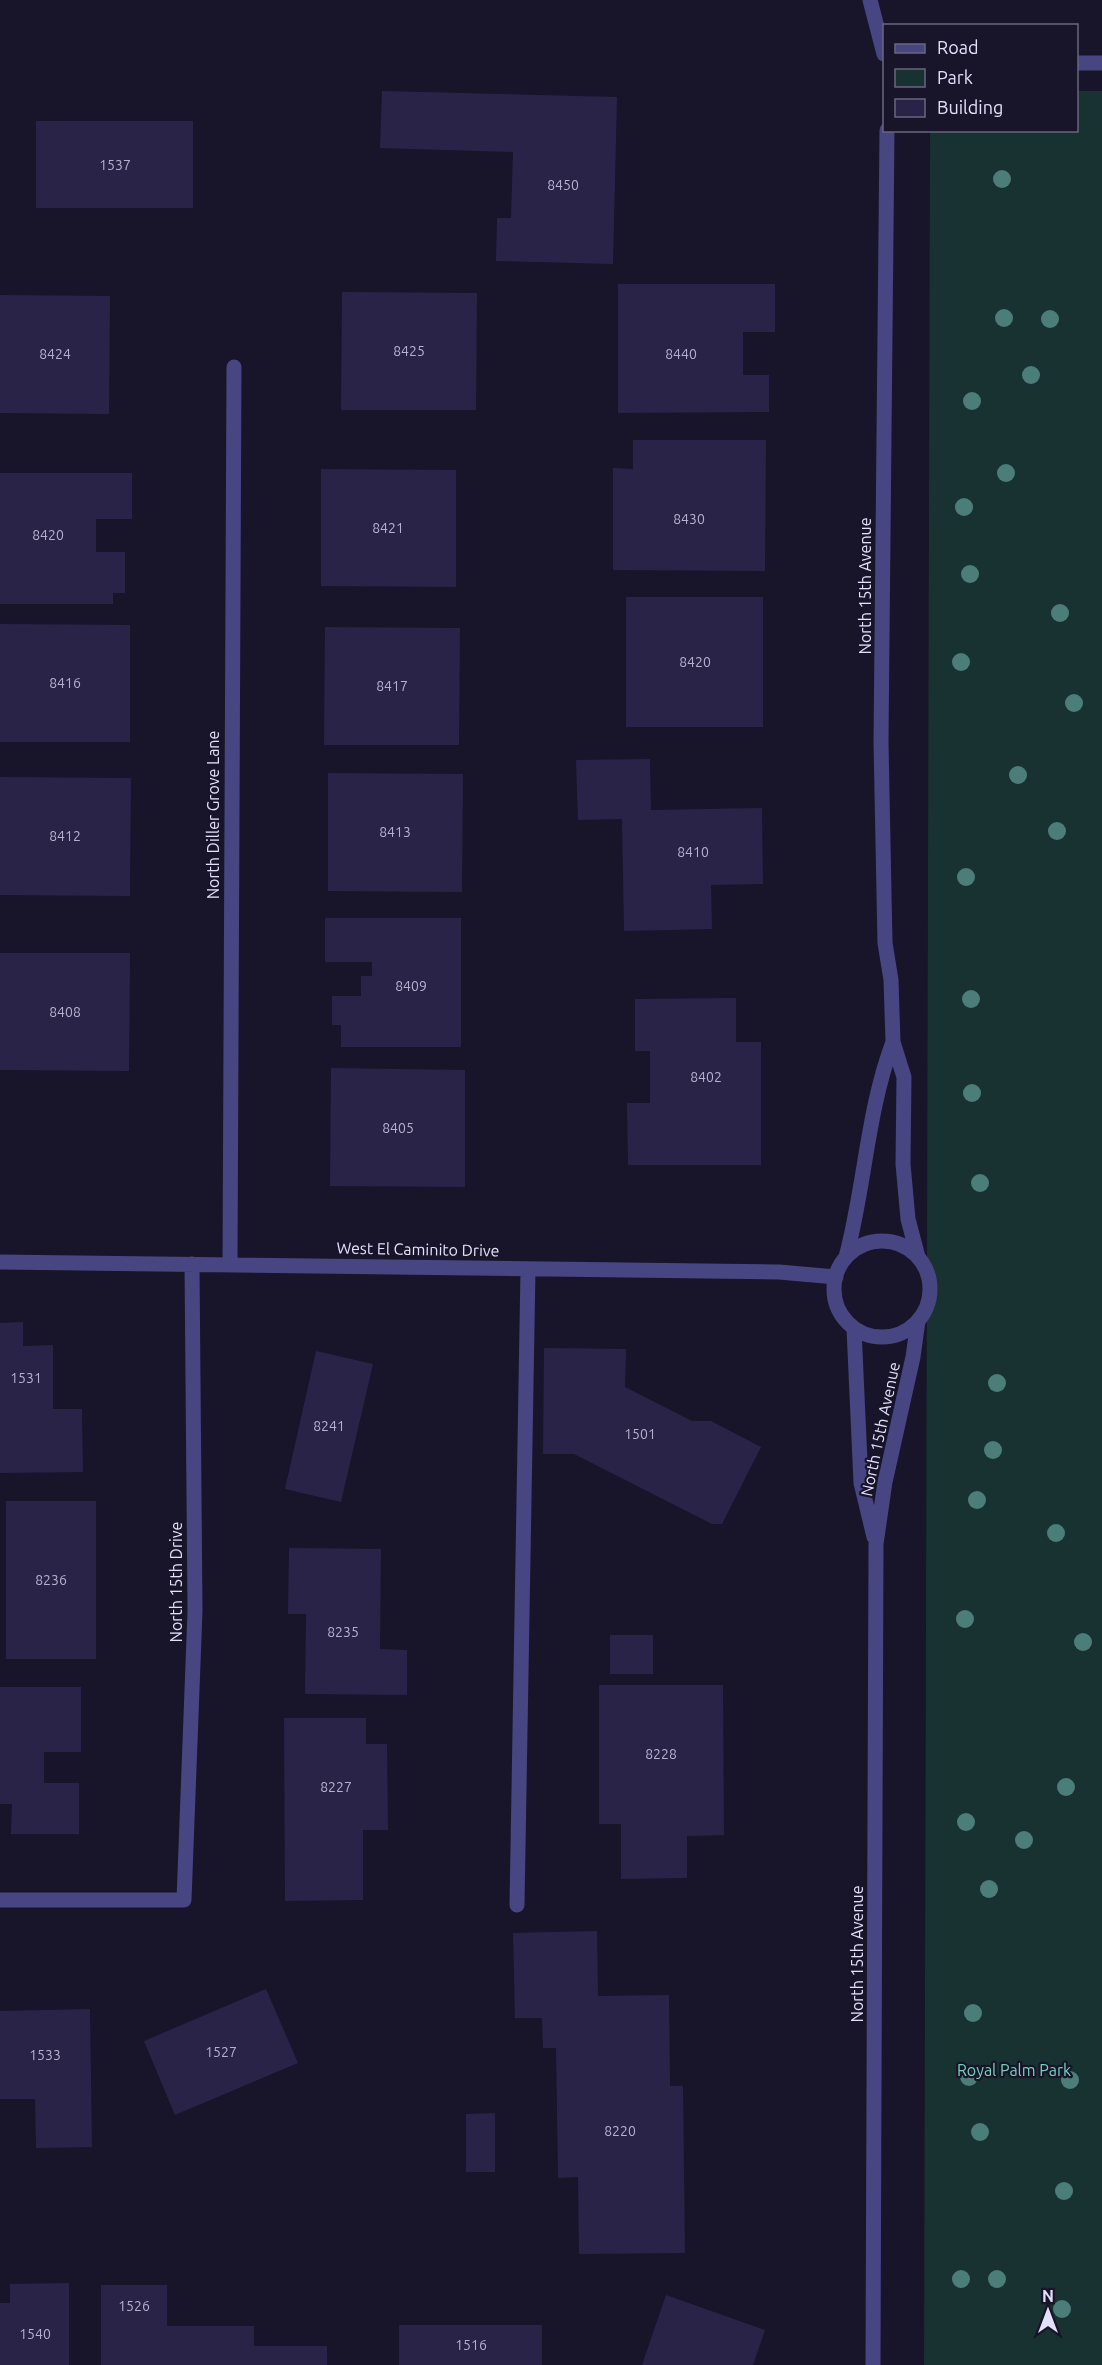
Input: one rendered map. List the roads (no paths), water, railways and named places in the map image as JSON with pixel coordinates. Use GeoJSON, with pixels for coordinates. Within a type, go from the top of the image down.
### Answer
{"type":"FeatureCollection","features":[{"type":"Feature","properties":{"kind":"street"},"geometry":{"type":"LineString","coordinates":[[870,0],[883,47]]}},
{"type":"Feature","properties":{"kind":"street"},"geometry":{"type":"LineString","coordinates":[[1078,63],[1102,63]]}},
{"type":"Feature","properties":{"kind":"street","name":"North 15th Avenue"},"geometry":{"type":"LineString","coordinates":[[887,132],[882,742],[885,943],[891,980],[893,1042],[904,1077],[903,1164],[908,1219],[918,1257],[925,1268],[930,1294],[926,1309],[918,1321],[900,1333],[880,1338],[854,1329],[839,1311],[835,1300],[836,1277],[846,1257],[856,1219],[880,1077],[893,1042]]}},
{"type":"Feature","properties":{"kind":"street","name":"North Diller Grove Lane"},"geometry":{"type":"LineString","coordinates":[[230,1264],[234,367]]}},
{"type":"Feature","properties":{"kind":"street"},"geometry":{"type":"LineString","coordinates":[[846,1257],[873,1242],[890,1242],[905,1247],[918,1257]]}},
{"type":"Feature","properties":{"kind":"street","name":"West El Caminito Drive"},"geometry":{"type":"LineString","coordinates":[[0,1262],[779,1272],[836,1277]]}},
{"type":"Feature","properties":{"kind":"street","name":"North 15th Drive"},"geometry":{"type":"LineString","coordinates":[[0,1900],[184,1900],[195,1611],[192,1264]]}},
{"type":"Feature","properties":{"kind":"street"},"geometry":{"type":"LineString","coordinates":[[518,1905],[528,1269]]}},
{"type":"Feature","properties":{"kind":"street","name":"North 15th Avenue"},"geometry":{"type":"LineString","coordinates":[[873,2365],[876,1544],[918,1321]]}},
{"type":"Feature","properties":{"kind":"street","name":"North 15th Avenue"},"geometry":{"type":"LineString","coordinates":[[854,1329],[861,1483],[876,1544]]}},
{"type":"Feature","properties":{"kind":"park label","name":"Royal Palm Park"},"geometry":{"type":"Point","coordinates":[1014,2070]}}]}
